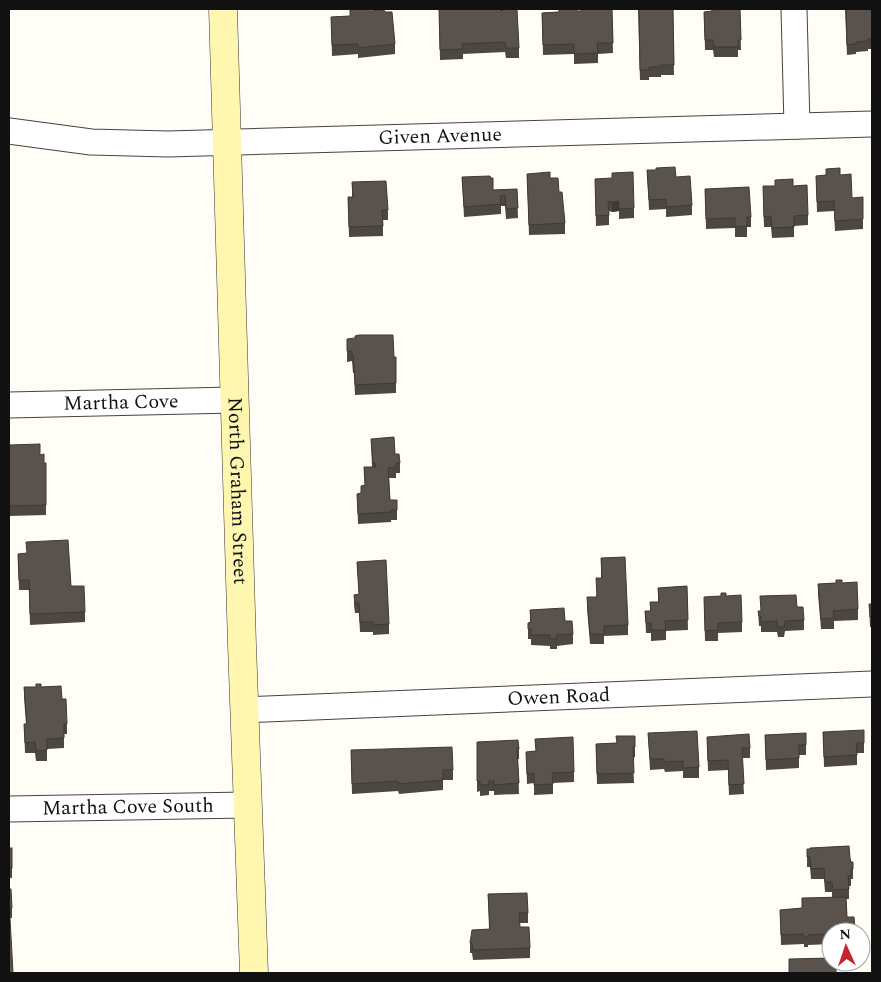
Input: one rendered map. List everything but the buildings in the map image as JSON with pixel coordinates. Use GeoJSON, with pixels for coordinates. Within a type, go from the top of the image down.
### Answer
{"type":"FeatureCollection","features":[{"type":"Feature","properties":{"kind":"main road","name":"North Graham Street"},"geometry":{"type":"LineString","coordinates":[[223,9],[247,805],[254,973]]}},
{"type":"Feature","properties":{"kind":"street"},"geometry":{"type":"LineString","coordinates":[[794,9],[797,126]]}},
{"type":"Feature","properties":{"kind":"street","name":"Given Avenue"},"geometry":{"type":"LineString","coordinates":[[9,132],[68,140],[116,143],[226,142],[872,124]]}},
{"type":"Feature","properties":{"kind":"street","name":"Martha Cove"},"geometry":{"type":"LineString","coordinates":[[9,406],[234,400]]}},
{"type":"Feature","properties":{"kind":"street","name":"Owen Road"},"geometry":{"type":"LineString","coordinates":[[244,710],[872,684]]}},
{"type":"Feature","properties":{"kind":"street","name":"Martha Cove South"},"geometry":{"type":"LineString","coordinates":[[9,809],[247,805]]}}]}
